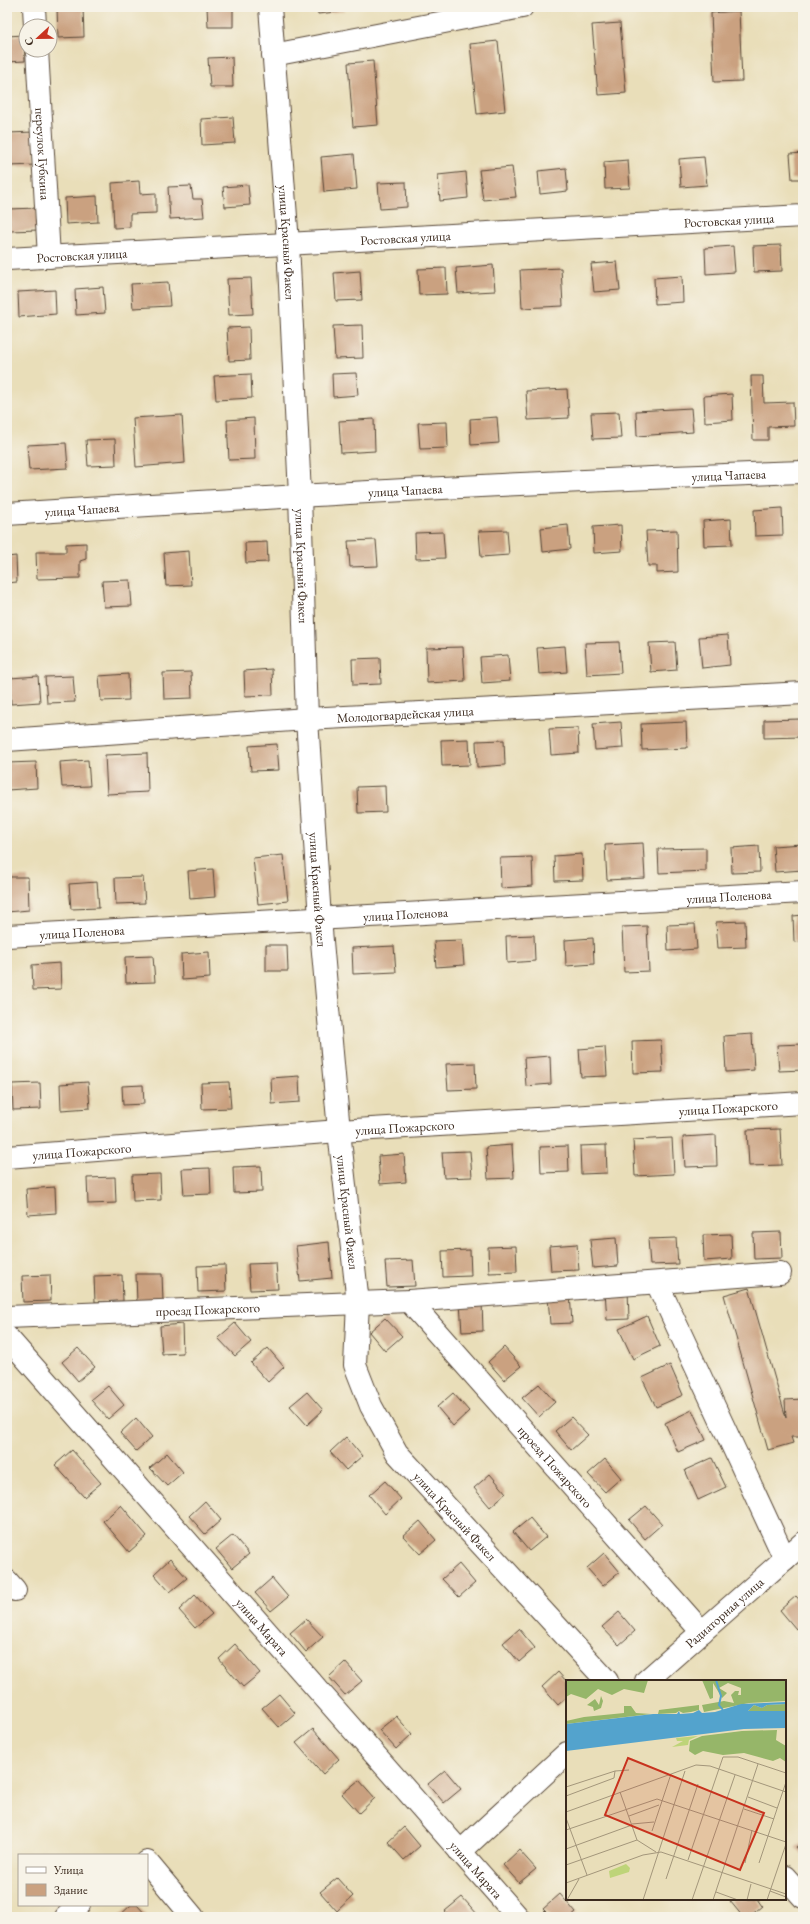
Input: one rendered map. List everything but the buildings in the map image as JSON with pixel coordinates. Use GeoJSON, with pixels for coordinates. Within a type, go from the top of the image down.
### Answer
{"type":"FeatureCollection","features":[{"type":"Feature","properties":{"kind":"street"},"geometry":{"type":"LineString","coordinates":[[34,7],[35,18]]}},
{"type":"Feature","properties":{"kind":"street","name":"улица Красный Факел"},"geometry":{"type":"LineString","coordinates":[[270,7],[288,243],[300,495],[307,719],[320,919],[339,1131],[358,1303],[355,1365],[371,1406],[398,1453],[606,1680]]}},
{"type":"Feature","properties":{"kind":"street"},"geometry":{"type":"LineString","coordinates":[[273,54],[522,7]]}},
{"type":"Feature","properties":{"kind":"street","name":"переулок Губкина"},"geometry":{"type":"LineString","coordinates":[[37,58],[49,257]]}},
{"type":"Feature","properties":{"kind":"street","name":"Ростовская улица"},"geometry":{"type":"LineString","coordinates":[[7,259],[803,216]]}},
{"type":"Feature","properties":{"kind":"street","name":"улица Чапаева"},"geometry":{"type":"LineString","coordinates":[[7,514],[300,495],[624,478],[803,472]]}},
{"type":"Feature","properties":{"kind":"street","name":"Молодогвардейская улица"},"geometry":{"type":"LineString","coordinates":[[7,740],[307,719],[803,693]]}},
{"type":"Feature","properties":{"kind":"street","name":"улица Поленова"},"geometry":{"type":"LineString","coordinates":[[7,936],[803,892]]}},
{"type":"Feature","properties":{"kind":"street","name":"улица Пожарского"},"geometry":{"type":"LineString","coordinates":[[7,1157],[339,1131],[803,1103]]}},
{"type":"Feature","properties":{"kind":"street","name":"проезд Пожарского"},"geometry":{"type":"LineString","coordinates":[[7,1317],[409,1301],[780,1273]]}},
{"type":"Feature","properties":{"kind":"street"},"geometry":{"type":"LineString","coordinates":[[657,1283],[798,1550]]}},
{"type":"Feature","properties":{"kind":"street","name":"проезд Пожарского"},"geometry":{"type":"LineString","coordinates":[[409,1301],[702,1632]]}},
{"type":"Feature","properties":{"kind":"street","name":"улица Марата"},"geometry":{"type":"LineString","coordinates":[[7,1337],[518,1917]]}},
{"type":"Feature","properties":{"kind":"street","name":"Радиаторная улица"},"geometry":{"type":"LineString","coordinates":[[647,1680],[798,1550]]}},
{"type":"Feature","properties":{"kind":"street"},"geometry":{"type":"LineString","coordinates":[[460,1852],[566,1754]]}},
{"type":"Feature","properties":{"kind":"street"},"geometry":{"type":"LineString","coordinates":[[148,1863],[192,1917]]}},
{"type":"Feature","properties":{"kind":"street"},"geometry":{"type":"LineString","coordinates":[[786,1878],[803,1897]]}},
{"type":"Feature","properties":{"kind":"street"},"geometry":{"type":"LineString","coordinates":[[66,1917],[78,1906]]}}]}
